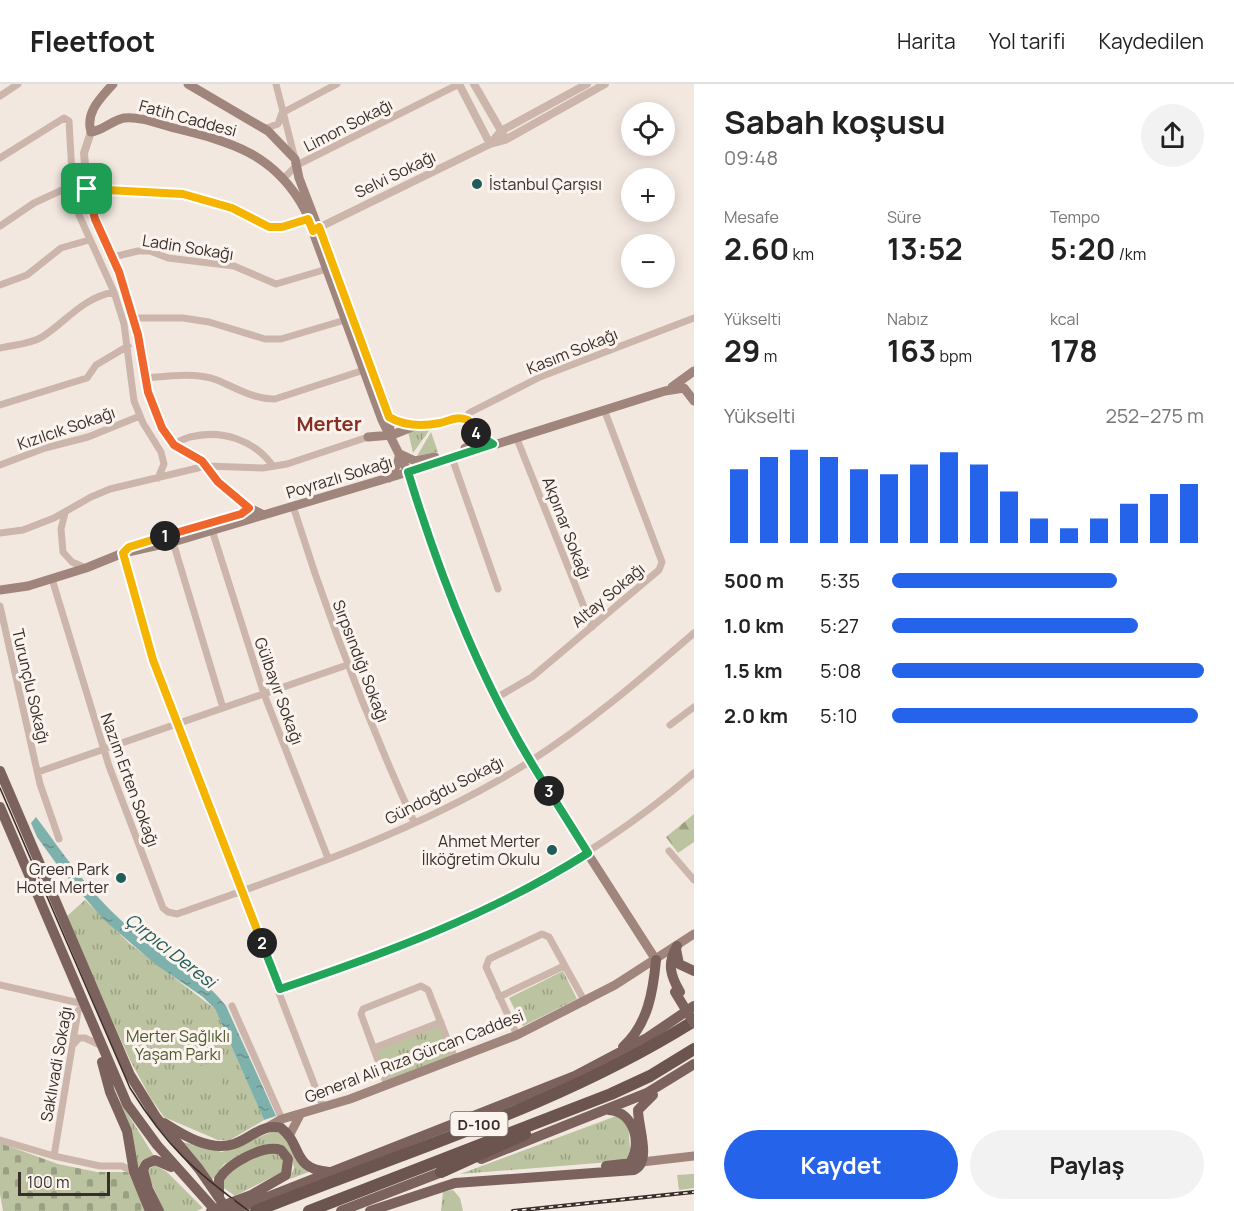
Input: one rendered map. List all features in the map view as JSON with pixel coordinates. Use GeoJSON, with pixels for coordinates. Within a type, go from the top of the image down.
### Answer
{"type":"FeatureCollection","features":[{"type":"Feature","properties":{"kind":"highway","name":"D-100"},"geometry":{"type":"LineString","coordinates":[[256,1211],[573,1087],[634,1058],[694,1022]]}},
{"type":"Feature","properties":{"kind":"highway","name":"D-100"},"geometry":{"type":"LineString","coordinates":[[309,1211],[628,1087],[694,1049]]}},
{"type":"Feature","properties":{"kind":"highway"},"geometry":{"type":"LineString","coordinates":[[441,1172],[551,1124],[581,1106]]}},
{"type":"Feature","properties":{"kind":"main road"},"geometry":{"type":"LineString","coordinates":[[91,132],[89,121],[92,111],[113,84]]}},
{"type":"Feature","properties":{"kind":"main road","name":"Fatih Caddesi"},"geometry":{"type":"LineString","coordinates":[[188,84],[262,127],[296,162],[316,229],[389,417],[391,433]]}},
{"type":"Feature","properties":{"kind":"main road","name":"Fatih Caddesi"},"geometry":{"type":"LineString","coordinates":[[91,132],[124,118],[139,119],[239,147],[262,159],[294,189],[308,219],[316,229],[345,320],[382,420],[391,433],[408,472],[451,600],[496,698],[529,762],[656,960]]}},
{"type":"Feature","properties":{"kind":"main road"},"geometry":{"type":"LineString","coordinates":[[665,392],[694,371]]}},
{"type":"Feature","properties":{"kind":"main road"},"geometry":{"type":"LineString","coordinates":[[665,392],[684,388],[693,396]]}},
{"type":"Feature","properties":{"kind":"main road","name":"Poyrazlı Sokağı"},"geometry":{"type":"LineString","coordinates":[[0,590],[21,588],[52,579],[123,553],[173,542],[389,478],[665,392]]}},
{"type":"Feature","properties":{"kind":"main road"},"geometry":{"type":"LineString","coordinates":[[389,417],[402,423],[417,425]]}},
{"type":"Feature","properties":{"kind":"main road"},"geometry":{"type":"LineString","coordinates":[[368,437],[417,425]]}},
{"type":"Feature","properties":{"kind":"main road"},"geometry":{"type":"LineString","coordinates":[[389,478],[398,465],[400,454],[409,460],[424,460],[473,445],[480,437]]}},
{"type":"Feature","properties":{"kind":"main road"},"geometry":{"type":"LineString","coordinates":[[244,521],[249,516],[249,508],[264,515]]}},
{"type":"Feature","properties":{"kind":"main road"},"geometry":{"type":"LineString","coordinates":[[0,771],[129,1076],[156,1117],[227,1208]]}},
{"type":"Feature","properties":{"kind":"main road"},"geometry":{"type":"LineString","coordinates":[[0,807],[102,1049],[136,1118],[182,1172],[227,1208]]}},
{"type":"Feature","properties":{"kind":"main road","name":"General Ali Rıza Gürcan Caddesi"},"geometry":{"type":"LineString","coordinates":[[268,1127],[282,1119],[387,1085],[517,1035],[585,1002],[656,960],[694,934]]}},
{"type":"Feature","properties":{"kind":"main road"},"geometry":{"type":"LineString","coordinates":[[676,946],[675,955],[679,964],[694,971]]}},
{"type":"Feature","properties":{"kind":"main road"},"geometry":{"type":"LineString","coordinates":[[676,946],[671,956],[670,968],[677,992],[694,1013]]}},
{"type":"Feature","properties":{"kind":"main road"},"geometry":{"type":"LineString","coordinates":[[656,960],[694,1022]]}},
{"type":"Feature","properties":{"kind":"main road"},"geometry":{"type":"LineString","coordinates":[[607,1061],[629,1041],[642,1021],[654,992],[656,960]]}},
{"type":"Feature","properties":{"kind":"main road"},"geometry":{"type":"LineString","coordinates":[[211,1211],[227,1208],[333,1172],[544,1089],[607,1061],[694,1006]]}},
{"type":"Feature","properties":{"kind":"main road"},"geometry":{"type":"LineString","coordinates":[[102,1049],[104,1071],[128,1131],[134,1172],[150,1211]]}},
{"type":"Feature","properties":{"kind":"main road"},"geometry":{"type":"LineString","coordinates":[[370,1211],[455,1183],[627,1172],[639,1168],[642,1162],[638,1110],[646,1100],[694,1064]]}},
{"type":"Feature","properties":{"kind":"main road"},"geometry":{"type":"LineString","coordinates":[[341,1211],[609,1110],[674,1078]]}},
{"type":"Feature","properties":{"kind":"main road"},"geometry":{"type":"LineString","coordinates":[[609,1110],[618,1110],[630,1120],[635,1152],[629,1164]]}},
{"type":"Feature","properties":{"kind":"main road"},"geometry":{"type":"LineString","coordinates":[[289,1136],[300,1115]]}},
{"type":"Feature","properties":{"kind":"main road"},"geometry":{"type":"LineString","coordinates":[[156,1117],[191,1137],[218,1146],[235,1144],[268,1127],[280,1128],[289,1136],[304,1164],[311,1169],[333,1172]]}},
{"type":"Feature","properties":{"kind":"main road"},"geometry":{"type":"LineString","coordinates":[[271,1148],[281,1150],[288,1159],[286,1175],[227,1208],[217,1185],[223,1172],[263,1151],[271,1148]]}},
{"type":"Feature","properties":{"kind":"main road"},"geometry":{"type":"LineString","coordinates":[[358,1211],[434,1184],[470,1175],[629,1164],[694,1156]]}},
{"type":"Feature","properties":{"kind":"main road"},"geometry":{"type":"LineString","coordinates":[[159,1211],[144,1178],[144,1167],[150,1161],[159,1160],[182,1172]]}},
{"type":"Feature","properties":{"kind":"main road"},"geometry":{"type":"LineString","coordinates":[[252,1194],[333,1172]]}},
{"type":"Feature","properties":{"kind":"street"},"geometry":{"type":"LineString","coordinates":[[0,96],[18,84]]}},
{"type":"Feature","properties":{"kind":"street"},"geometry":{"type":"LineString","coordinates":[[276,84],[296,162]]}},
{"type":"Feature","properties":{"kind":"street"},"geometry":{"type":"LineString","coordinates":[[262,127],[267,128],[278,124],[282,113],[337,84]]}},
{"type":"Feature","properties":{"kind":"street"},"geometry":{"type":"LineString","coordinates":[[459,84],[490,144]]}},
{"type":"Feature","properties":{"kind":"street","name":"Limon Sokağı"},"geometry":{"type":"LineString","coordinates":[[284,178],[296,162],[459,84]]}},
{"type":"Feature","properties":{"kind":"street"},"geometry":{"type":"LineString","coordinates":[[474,84],[503,136]]}},
{"type":"Feature","properties":{"kind":"street"},"geometry":{"type":"LineString","coordinates":[[503,136],[587,84]]}},
{"type":"Feature","properties":{"kind":"street"},"geometry":{"type":"LineString","coordinates":[[503,136],[605,84]]}},
{"type":"Feature","properties":{"kind":"street"},"geometry":{"type":"LineString","coordinates":[[0,158],[64,118],[69,121],[73,185],[79,215],[88,240],[114,292],[128,346],[134,402],[161,452],[164,464],[158,478]]}},
{"type":"Feature","properties":{"kind":"street"},"geometry":{"type":"LineString","coordinates":[[91,132],[84,153],[87,189],[95,219],[113,257],[133,318],[153,409],[174,445],[202,461],[218,482],[249,508]]}},
{"type":"Feature","properties":{"kind":"street","name":"Selvi Sokağı"},"geometry":{"type":"LineString","coordinates":[[316,229],[503,136]]}},
{"type":"Feature","properties":{"kind":"street"},"geometry":{"type":"LineString","coordinates":[[0,226],[34,202],[73,185]]}},
{"type":"Feature","properties":{"kind":"street"},"geometry":{"type":"LineString","coordinates":[[87,189],[160,191],[193,196],[232,208],[269,227],[282,227],[308,219]]}},
{"type":"Feature","properties":{"kind":"street"},"geometry":{"type":"LineString","coordinates":[[0,285],[27,274],[61,248],[88,240]]}},
{"type":"Feature","properties":{"kind":"street","name":"Ladin Sokağı"},"geometry":{"type":"LineString","coordinates":[[113,257],[138,251],[150,252],[168,258],[234,266],[276,284],[327,269]]}},
{"type":"Feature","properties":{"kind":"street"},"geometry":{"type":"LineString","coordinates":[[0,348],[39,339],[84,302],[99,295],[114,292]]}},
{"type":"Feature","properties":{"kind":"street"},"geometry":{"type":"LineString","coordinates":[[133,318],[183,318],[209,322],[265,339],[281,339],[345,320]]}},
{"type":"Feature","properties":{"kind":"street","name":"Kasım Sokağı"},"geometry":{"type":"LineString","coordinates":[[468,420],[470,413],[540,377],[694,318]]}},
{"type":"Feature","properties":{"kind":"street"},"geometry":{"type":"LineString","coordinates":[[0,405],[87,378],[96,365],[128,346]]}},
{"type":"Feature","properties":{"kind":"street"},"geometry":{"type":"LineString","coordinates":[[146,378],[201,376],[215,379],[262,399],[275,399],[364,370]]}},
{"type":"Feature","properties":{"kind":"street","name":"Altay Sokağı"},"geometry":{"type":"LineString","coordinates":[[496,698],[532,677],[659,570],[662,562],[605,412]]}},
{"type":"Feature","properties":{"kind":"street","name":"Kızılcık Sokağı"},"geometry":{"type":"LineString","coordinates":[[0,465],[45,448],[88,437],[140,416]]}},
{"type":"Feature","properties":{"kind":"street"},"geometry":{"type":"LineString","coordinates":[[417,425],[457,418],[468,420],[480,437],[493,444]]}},
{"type":"Feature","properties":{"kind":"street"},"geometry":{"type":"LineString","coordinates":[[174,445],[178,441],[200,435],[228,435],[262,452],[273,466]]}},
{"type":"Feature","properties":{"kind":"street"},"geometry":{"type":"LineString","coordinates":[[0,533],[23,530],[65,513],[110,489],[206,466],[273,466],[368,437]]}},
{"type":"Feature","properties":{"kind":"street","name":"Akpınar Sokağı"},"geometry":{"type":"LineString","coordinates":[[517,439],[592,627]]}},
{"type":"Feature","properties":{"kind":"street"},"geometry":{"type":"LineString","coordinates":[[452,458],[498,589]]}},
{"type":"Feature","properties":{"kind":"street","name":"Sırpsındığı Sokağı"},"geometry":{"type":"LineString","coordinates":[[293,506],[346,665],[368,721],[414,822]]}},
{"type":"Feature","properties":{"kind":"street","name":"Poyrazlı Sokağı"},"geometry":{"type":"LineString","coordinates":[[123,553],[129,547],[241,514],[249,508]]}},
{"type":"Feature","properties":{"kind":"street"},"geometry":{"type":"LineString","coordinates":[[65,513],[61,529],[63,552],[72,561],[86,568]]}},
{"type":"Feature","properties":{"kind":"street","name":"Gülbayır Sokağı"},"geometry":{"type":"LineString","coordinates":[[212,530],[264,694],[328,858]]}},
{"type":"Feature","properties":{"kind":"street"},"geometry":{"type":"LineString","coordinates":[[173,542],[223,708]]}},
{"type":"Feature","properties":{"kind":"street"},"geometry":{"type":"LineString","coordinates":[[123,553],[153,660],[176,724],[280,989],[323,1107]]}},
{"type":"Feature","properties":{"kind":"street","name":"Nazım Erten Sokağı"},"geometry":{"type":"LineString","coordinates":[[52,579],[103,749],[164,908],[168,912],[177,914],[241,891]]}},
{"type":"Feature","properties":{"kind":"street","name":"Turunçlu Sokağı"},"geometry":{"type":"LineString","coordinates":[[0,606],[38,772],[59,839]]}},
{"type":"Feature","properties":{"kind":"street","name":"Gündoğdu Sokağı"},"geometry":{"type":"LineString","coordinates":[[241,891],[414,822],[529,762],[647,673],[694,633]]}},
{"type":"Feature","properties":{"kind":"street","name":"Turunçlu Sokağı"},"geometry":{"type":"LineString","coordinates":[[38,772],[346,665]]}},
{"type":"Feature","properties":{"kind":"street"},"geometry":{"type":"LineString","coordinates":[[670,725],[694,707]]}},
{"type":"Feature","properties":{"kind":"street"},"geometry":{"type":"LineString","coordinates":[[280,989],[390,951],[509,899],[629,826],[694,773]]}},
{"type":"Feature","properties":{"kind":"street"},"geometry":{"type":"LineString","coordinates":[[669,850],[694,880]]}},
{"type":"Feature","properties":{"kind":"street"},"geometry":{"type":"LineString","coordinates":[[517,1035],[486,968],[489,959],[542,934],[549,937],[585,1002]]}},
{"type":"Feature","properties":{"kind":"street"},"geometry":{"type":"LineString","coordinates":[[499,997],[564,966]]}},
{"type":"Feature","properties":{"kind":"street","name":"Saklıvadi Sokağı"},"geometry":{"type":"LineString","coordinates":[[0,985],[84,1004],[78,1011],[54,1156]]}},
{"type":"Feature","properties":{"kind":"street"},"geometry":{"type":"LineString","coordinates":[[387,1085],[361,1014],[363,1009],[421,987],[428,990],[455,1059]]}},
{"type":"Feature","properties":{"kind":"street"},"geometry":{"type":"LineString","coordinates":[[232,1006],[282,1119]]}},
{"type":"Feature","properties":{"kind":"street"},"geometry":{"type":"LineString","coordinates":[[374,1048],[441,1022]]}},
{"type":"Feature","properties":{"kind":"street"},"geometry":{"type":"LineString","coordinates":[[73,1045],[79,1038],[85,1038],[102,1049]]}},
{"type":"Feature","properties":{"kind":"street"},"geometry":{"type":"LineString","coordinates":[[0,1140],[54,1156],[100,1166],[122,1166],[134,1172]]}},
{"type":"Feature","properties":{"kind":"green space"},"geometry":{"type":"Polygon","coordinates":[[[431,428],[413,453],[408,431],[431,428]]]}},
{"type":"Feature","properties":{"kind":"green space"},"geometry":{"type":"Polygon","coordinates":[[[431,432],[438,452],[417,456],[431,432]]]}},
{"type":"Feature","properties":{"kind":"green space"},"geometry":{"type":"Polygon","coordinates":[[[694,814],[694,842],[678,853],[666,837],[694,814]]]}},
{"type":"Feature","properties":{"kind":"green space","name":"Merter Sağlıklı Yaşam Parkı"},"geometry":{"type":"Polygon","coordinates":[[[85,900],[129,943],[215,1009],[264,1120],[230,1140],[218,1140],[164,1117],[130,1060],[66,917],[85,900]]]}},
{"type":"Feature","properties":{"kind":"green space"},"geometry":{"type":"Polygon","coordinates":[[[563,971],[577,999],[523,1026],[509,998],[563,971]]]}},
{"type":"Feature","properties":{"kind":"green space"},"geometry":{"type":"Polygon","coordinates":[[[439,1026],[451,1058],[388,1081],[376,1049],[439,1026]]]}},
{"type":"Feature","properties":{"kind":"green space"},"geometry":{"type":"Polygon","coordinates":[[[214,1061],[224,1088],[207,1095],[198,1067],[214,1061]]]}},
{"type":"Feature","properties":{"kind":"green space"},"geometry":{"type":"Polygon","coordinates":[[[116,1095],[154,1156],[142,1160],[138,1169],[116,1095]]]}},
{"type":"Feature","properties":{"kind":"green space"},"geometry":{"type":"Polygon","coordinates":[[[616,1116],[628,1122],[630,1149],[628,1158],[623,1161],[460,1174],[616,1116]]]}},
{"type":"Feature","properties":{"kind":"green space"},"geometry":{"type":"Polygon","coordinates":[[[274,1131],[282,1134],[309,1172],[290,1179],[294,1168],[291,1155],[266,1145],[224,1164],[212,1180],[182,1142],[222,1152],[274,1131]]]}},
{"type":"Feature","properties":{"kind":"green space"},"geometry":{"type":"Polygon","coordinates":[[[0,1143],[58,1164],[97,1172],[128,1172],[146,1211],[3,1211],[0,1194],[0,1143]]]}},
{"type":"Feature","properties":{"kind":"green space"},"geometry":{"type":"Polygon","coordinates":[[[268,1152],[276,1152],[284,1158],[284,1171],[235,1196],[221,1186],[223,1180],[233,1169],[268,1152]]]}},
{"type":"Feature","properties":{"kind":"green space"},"geometry":{"type":"Polygon","coordinates":[[[155,1165],[167,1172],[203,1208],[197,1211],[164,1211],[148,1170],[155,1165]]]}},
{"type":"Feature","properties":{"kind":"green space"},"geometry":{"type":"Polygon","coordinates":[[[694,1174],[694,1188],[679,1190],[677,1175],[694,1174]]]}},
{"type":"Feature","properties":{"kind":"green space"},"geometry":{"type":"Polygon","coordinates":[[[453,1190],[460,1198],[463,1211],[441,1211],[443,1192],[453,1190]]]}},
{"type":"Feature","properties":{"kind":"water"},"geometry":{"type":"Polygon","coordinates":[[[36,817],[77,872],[111,911],[191,972],[226,1006],[276,1116],[264,1120],[215,1009],[203,997],[155,964],[103,919],[61,870],[37,837],[31,823],[36,817]]]}},
{"type":"Feature","properties":{"kind":"tram line"},"geometry":{"type":"LineString","coordinates":[[0,788],[130,1088],[156,1126],[183,1157],[249,1211]]}},
{"type":"Feature","properties":{"kind":"railway"},"geometry":{"type":"LineString","coordinates":[[513,1211],[694,1192]]}},
{"type":"Feature","properties":{"kind":"place","name":"İstanbul Çarşısı"},"geometry":{"type":"Point","coordinates":[477,184]}},
{"type":"Feature","properties":{"kind":"place","name":"Ahmet Merter İlköğretim Okulu"},"geometry":{"type":"Point","coordinates":[552,850]}},
{"type":"Feature","properties":{"kind":"place","name":"Green Park Hotel Merter"},"geometry":{"type":"Point","coordinates":[121,878]}},
{"type":"Feature","properties":{"kind":"district","name":"Merter"},"geometry":{"type":"Point","coordinates":[329,423]}},
{"type":"Feature","properties":{"kind":"route"},"geometry":{"type":"LineString","coordinates":[[87,189],[183,194],[232,208],[269,227],[282,227],[308,219],[313,231],[319,227],[389,417],[397,422],[417,425],[444,422],[451,418],[468,420],[472,429],[480,437],[493,444],[408,472],[451,600],[483,672],[529,762],[588,853],[509,899],[446,928],[390,951],[280,989],[183,744],[153,660],[123,553],[129,547],[241,514],[249,508],[210,474],[202,461],[174,445],[162,428],[148,392],[138,335],[119,272],[95,219],[87,189]]}},
{"type":"Feature","properties":{"kind":"water label","name":"Çırpıcı Deresi"},"geometry":{"type":"Point","coordinates":[171,950]}}]}
